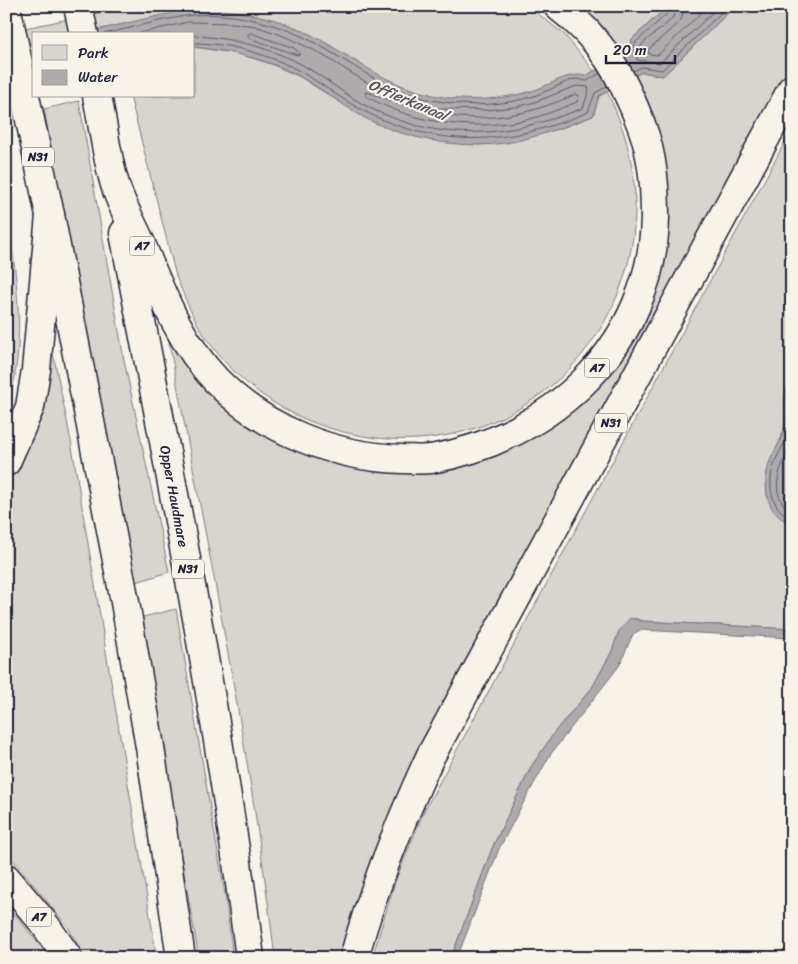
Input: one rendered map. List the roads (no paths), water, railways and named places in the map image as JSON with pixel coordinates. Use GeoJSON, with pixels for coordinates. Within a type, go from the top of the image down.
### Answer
{"type":"FeatureCollection","features":[{"type":"Feature","properties":{"kind":"highway","name":"N31"},"geometry":{"type":"LineString","coordinates":[[6,6],[50,215],[126,611],[150,747],[181,958]]}},
{"type":"Feature","properties":{"kind":"highway"},"geometry":{"type":"LineString","coordinates":[[78,6],[84,32]]}},
{"type":"Feature","properties":{"kind":"highway","name":"A7"},"geometry":{"type":"LineString","coordinates":[[114,183],[178,327],[192,351],[216,379],[243,405],[282,428],[328,448],[373,458],[428,460],[488,444],[514,433],[556,407],[593,373],[626,327],[639,301],[654,242],[653,171],[648,146],[627,89],[607,55],[558,6]]}},
{"type":"Feature","properties":{"kind":"highway","name":"N31"},"geometry":{"type":"LineString","coordinates":[[354,958],[368,907],[392,842],[430,756],[792,88]]}},
{"type":"Feature","properties":{"kind":"highway","name":"N31"},"geometry":{"type":"LineString","coordinates":[[97,98],[114,183]]}},
{"type":"Feature","properties":{"kind":"highway","name":"Opper Haudmare"},"geometry":{"type":"LineString","coordinates":[[114,183],[187,565],[236,845],[250,958]]}},
{"type":"Feature","properties":{"kind":"highway","name":"N31"},"geometry":{"type":"LineString","coordinates":[[6,462],[30,407],[36,370],[50,215]]}},
{"type":"Feature","properties":{"kind":"highway","name":"A7"},"geometry":{"type":"LineString","coordinates":[[6,878],[43,922],[68,958]]}},
{"type":"Feature","properties":{"kind":"water","name":"Offierkanaal"},"geometry":{"type":"Polygon","coordinates":[[[668,6],[735,6],[663,76],[642,72],[599,96],[593,116],[530,138],[482,145],[440,142],[420,138],[381,125],[363,117],[287,70],[248,57],[195,47],[195,32],[88,32],[186,11],[221,10],[256,15],[273,19],[306,32],[393,82],[425,93],[464,99],[508,96],[536,90],[572,76],[586,76],[629,49],[632,39],[668,6]]]}},
{"type":"Feature","properties":{"kind":"water"},"geometry":{"type":"Polygon","coordinates":[[[792,380],[792,523],[783,520],[771,507],[766,489],[766,479],[770,461],[783,433],[786,390],[792,380]]]}},
{"type":"Feature","properties":{"kind":"water"},"geometry":{"type":"Polygon","coordinates":[[[630,618],[642,621],[792,629],[792,638],[640,630],[633,634],[619,666],[550,755],[499,849],[457,958],[451,958],[493,846],[531,767],[556,730],[592,688],[612,651],[619,631],[630,618]]]}}]}
